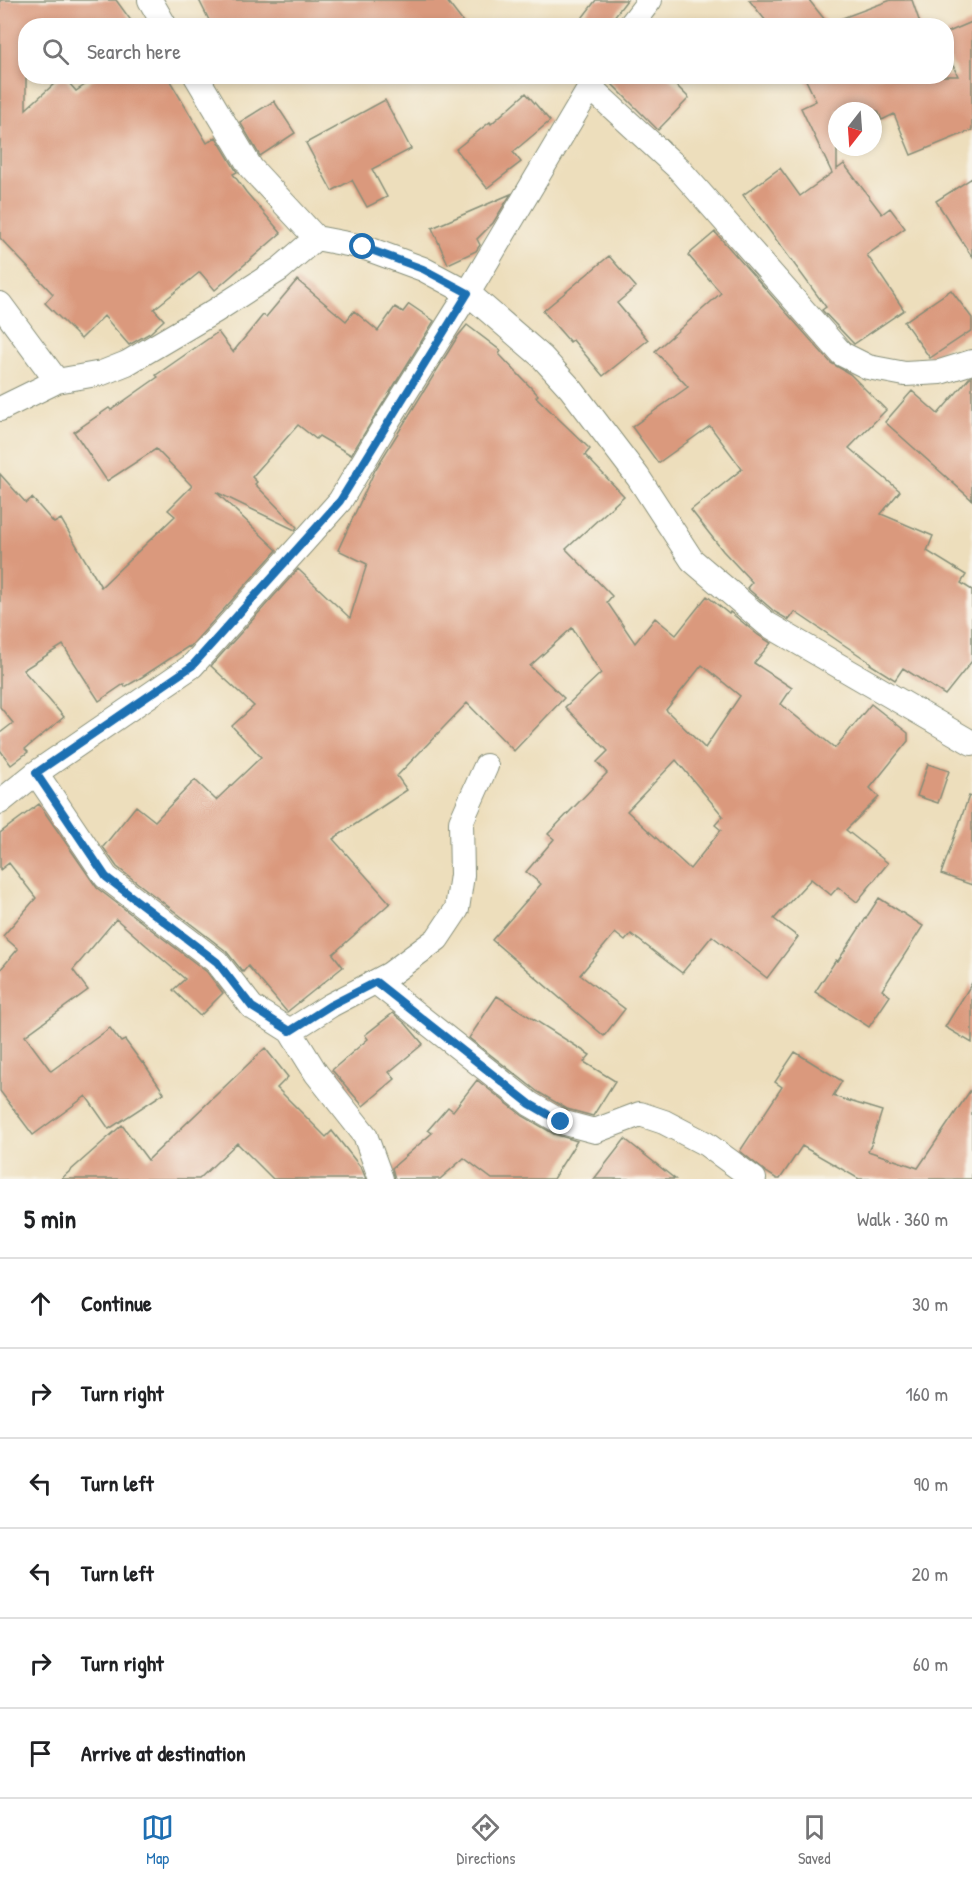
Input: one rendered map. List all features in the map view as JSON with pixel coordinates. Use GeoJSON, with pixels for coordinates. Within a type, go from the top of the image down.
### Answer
{"type":"FeatureCollection","features":[{"type":"Feature","properties":{"kind":"street"},"geometry":{"type":"LineString","coordinates":[[150,0],[160,18]]}},
{"type":"Feature","properties":{"kind":"street"},"geometry":{"type":"LineString","coordinates":[[636,18],[650,0]]}},
{"type":"Feature","properties":{"kind":"street"},"geometry":{"type":"LineString","coordinates":[[201,84],[250,168],[316,238],[363,247],[423,269],[468,293],[542,357],[571,388],[638,477],[692,560],[767,624],[972,743]]}},
{"type":"Feature","properties":{"kind":"street"},"geometry":{"type":"LineString","coordinates":[[0,802],[36,773],[192,666],[340,501],[468,293],[592,84]]}},
{"type":"Feature","properties":{"kind":"street"},"geometry":{"type":"LineString","coordinates":[[595,84],[680,169],[842,354],[868,367],[905,374],[940,372],[972,362]]}},
{"type":"Feature","properties":{"kind":"street"},"geometry":{"type":"LineString","coordinates":[[0,409],[57,381],[102,374],[128,363],[280,269],[316,238]]}},
{"type":"Feature","properties":{"kind":"street"},"geometry":{"type":"LineString","coordinates":[[0,304],[57,381]]}},
{"type":"Feature","properties":{"kind":"street"},"geometry":{"type":"LineString","coordinates":[[290,1031],[331,1005],[390,974],[437,939],[457,909],[462,875],[461,822],[486,766]]}},
{"type":"Feature","properties":{"kind":"street"},"geometry":{"type":"LineString","coordinates":[[36,773],[106,877],[217,962],[252,1007],[290,1031],[316,1073],[365,1135],[381,1179]]}},
{"type":"Feature","properties":{"kind":"street"},"geometry":{"type":"LineString","coordinates":[[376,982],[530,1104],[561,1122],[595,1131],[640,1114],[664,1122],[706,1144],[754,1179]]}},
{"type":"Feature","properties":{"kind":"building"},"geometry":{"type":"Polygon","coordinates":[[[0,0],[116,0],[129,18],[18,18],[18,84],[26,84],[26,109],[54,84],[70,84],[76,91],[86,84],[172,84],[207,143],[216,137],[237,172],[233,174],[281,233],[215,290],[200,272],[154,309],[164,320],[150,333],[129,345],[104,316],[81,339],[45,303],[53,294],[0,238],[0,0]]]}},
{"type":"Feature","properties":{"kind":"building"},"geometry":{"type":"Polygon","coordinates":[[[199,0],[446,0],[460,18],[208,18],[199,0]]]}},
{"type":"Feature","properties":{"kind":"building"},"geometry":{"type":"Polygon","coordinates":[[[596,0],[627,0],[613,18],[582,18],[596,0]]]}},
{"type":"Feature","properties":{"kind":"building"},"geometry":{"type":"Polygon","coordinates":[[[749,0],[809,0],[823,18],[764,18],[749,0]]]}},
{"type":"Feature","properties":{"kind":"building"},"geometry":{"type":"Polygon","coordinates":[[[891,0],[912,0],[918,18],[842,18],[891,0]]]}},
{"type":"Feature","properties":{"kind":"building"},"geometry":{"type":"Polygon","coordinates":[[[972,22],[972,130],[911,155],[894,114],[882,120],[882,102],[828,102],[828,156],[837,156],[837,169],[844,164],[882,214],[890,208],[905,228],[867,255],[904,310],[854,344],[822,310],[826,307],[743,195],[780,168],[800,196],[832,173],[801,108],[816,101],[808,84],[954,84],[954,76],[958,76],[954,68],[954,30],[972,22]]]}},
{"type":"Feature","properties":{"kind":"building"},"geometry":{"type":"Polygon","coordinates":[[[612,84],[675,84],[689,98],[658,130],[612,84]]]}},
{"type":"Feature","properties":{"kind":"building"},"geometry":{"type":"Polygon","coordinates":[[[526,93],[550,121],[513,152],[521,162],[487,188],[456,149],[490,122],[491,124],[526,93]]]}},
{"type":"Feature","properties":{"kind":"building"},"geometry":{"type":"Polygon","coordinates":[[[385,100],[411,149],[372,169],[387,197],[367,207],[352,180],[332,191],[306,143],[385,100]]]}},
{"type":"Feature","properties":{"kind":"building"},"geometry":{"type":"Polygon","coordinates":[[[274,101],[295,133],[260,156],[240,122],[274,101]]]}},
{"type":"Feature","properties":{"kind":"building"},"geometry":{"type":"Polygon","coordinates":[[[972,178],[972,257],[936,201],[972,178]]]}},
{"type":"Feature","properties":{"kind":"building"},"geometry":{"type":"Polygon","coordinates":[[[511,194],[493,223],[477,239],[480,245],[476,251],[448,264],[432,228],[511,194]]]}},
{"type":"Feature","properties":{"kind":"building"},"geometry":{"type":"Polygon","coordinates":[[[715,232],[831,363],[850,374],[886,410],[849,448],[900,491],[881,514],[933,536],[927,551],[966,575],[961,583],[972,590],[972,661],[945,695],[903,668],[895,680],[795,612],[789,620],[775,612],[747,588],[752,582],[723,551],[691,510],[742,469],[710,426],[658,463],[632,427],[688,387],[655,351],[721,293],[688,255],[715,232]]]}},
{"type":"Feature","properties":{"kind":"building"},"geometry":{"type":"Polygon","coordinates":[[[609,256],[636,287],[617,303],[648,340],[603,376],[573,340],[570,342],[543,311],[609,256]]]}},
{"type":"Feature","properties":{"kind":"building"},"geometry":{"type":"Polygon","coordinates":[[[297,280],[346,321],[354,311],[378,331],[395,307],[403,312],[409,304],[434,321],[351,455],[319,436],[316,439],[298,425],[252,477],[257,482],[255,484],[297,527],[295,530],[216,492],[277,550],[190,647],[125,687],[124,684],[99,701],[63,645],[23,670],[64,717],[25,749],[28,752],[11,765],[0,750],[0,733],[13,723],[0,707],[0,474],[26,503],[32,498],[54,523],[61,519],[101,587],[175,516],[168,510],[192,486],[156,449],[107,481],[74,432],[109,408],[111,410],[218,332],[233,352],[263,315],[266,317],[297,280]]]}},
{"type":"Feature","properties":{"kind":"building"},"geometry":{"type":"Polygon","coordinates":[[[951,290],[972,318],[972,330],[930,358],[904,322],[951,290]]]}},
{"type":"Feature","properties":{"kind":"building"},"geometry":{"type":"Polygon","coordinates":[[[467,325],[501,351],[499,354],[538,395],[536,397],[590,449],[585,455],[624,496],[566,549],[612,596],[607,602],[635,643],[655,618],[676,635],[707,596],[771,643],[754,663],[792,688],[781,704],[835,748],[871,704],[908,733],[908,741],[870,788],[879,797],[846,830],[888,863],[857,902],[838,887],[831,895],[811,879],[774,919],[798,937],[767,978],[712,936],[682,973],[631,934],[625,941],[615,933],[580,975],[625,1009],[604,1036],[492,940],[541,884],[526,872],[554,839],[548,834],[607,773],[597,762],[608,751],[565,707],[601,673],[572,628],[530,666],[564,698],[514,751],[467,703],[397,776],[407,790],[333,839],[390,903],[333,954],[343,967],[287,1012],[248,966],[243,972],[226,951],[117,867],[103,847],[136,806],[155,821],[195,780],[216,800],[261,757],[232,726],[254,706],[211,666],[298,569],[350,618],[367,564],[338,550],[375,470],[467,325]],[[702,665],[666,710],[705,748],[740,696],[702,665]],[[676,760],[627,811],[690,869],[721,830],[715,825],[723,816],[676,760]]]}},
{"type":"Feature","properties":{"kind":"building"},"geometry":{"type":"Polygon","coordinates":[[[972,377],[972,500],[885,422],[912,391],[938,414],[972,377]]]}},
{"type":"Feature","properties":{"kind":"building"},"geometry":{"type":"Polygon","coordinates":[[[928,764],[949,771],[938,803],[917,796],[928,764]]]}},
{"type":"Feature","properties":{"kind":"building"},"geometry":{"type":"Polygon","coordinates":[[[969,796],[972,797],[972,885],[941,874],[969,796]]]}},
{"type":"Feature","properties":{"kind":"building"},"geometry":{"type":"Polygon","coordinates":[[[39,804],[97,888],[207,972],[223,993],[200,1016],[173,990],[185,979],[116,919],[73,970],[88,990],[25,1036],[51,1071],[110,1028],[121,1042],[125,1040],[164,1093],[109,1129],[86,1096],[33,1135],[0,1091],[0,970],[18,949],[3,936],[36,898],[9,863],[0,870],[0,833],[39,804]]]}},
{"type":"Feature","properties":{"kind":"building"},"geometry":{"type":"Polygon","coordinates":[[[879,898],[923,926],[882,990],[890,996],[869,1027],[815,992],[879,898]]]}},
{"type":"Feature","properties":{"kind":"building"},"geometry":{"type":"Polygon","coordinates":[[[972,983],[972,1043],[945,1027],[972,983]]]}},
{"type":"Feature","properties":{"kind":"building"},"geometry":{"type":"Polygon","coordinates":[[[497,996],[590,1055],[584,1062],[615,1081],[593,1116],[567,1109],[538,1092],[469,1038],[497,996]]]}},
{"type":"Feature","properties":{"kind":"building"},"geometry":{"type":"Polygon","coordinates":[[[393,1013],[423,1044],[389,1072],[395,1079],[363,1106],[332,1070],[368,1039],[365,1035],[393,1013]]]}},
{"type":"Feature","properties":{"kind":"building"},"geometry":{"type":"Polygon","coordinates":[[[265,1048],[288,1077],[277,1088],[326,1137],[332,1131],[362,1169],[366,1179],[273,1179],[237,1143],[199,1179],[61,1179],[122,1125],[148,1160],[265,1048]]]}},
{"type":"Feature","properties":{"kind":"building"},"geometry":{"type":"Polygon","coordinates":[[[795,1052],[842,1081],[833,1096],[882,1111],[868,1151],[918,1168],[972,1088],[972,1179],[859,1179],[802,1146],[780,1179],[766,1172],[740,1151],[782,1087],[775,1082],[795,1052]]]}},
{"type":"Feature","properties":{"kind":"building"},"geometry":{"type":"Polygon","coordinates":[[[477,1080],[523,1116],[554,1134],[577,1141],[553,1179],[492,1179],[464,1158],[440,1179],[395,1179],[392,1168],[432,1133],[428,1130],[448,1107],[453,1111],[477,1080]]]}},
{"type":"Feature","properties":{"kind":"building"},"geometry":{"type":"Polygon","coordinates":[[[625,1139],[675,1179],[594,1179],[625,1139]]]}},
{"type":"Feature","properties":{"kind":"route"},"geometry":{"type":"LineString","coordinates":[[363,247],[423,269],[468,293],[340,501],[192,666],[36,773],[106,877],[217,962],[252,1007],[290,1031],[331,1005],[376,982],[530,1104],[561,1122]]}}]}
